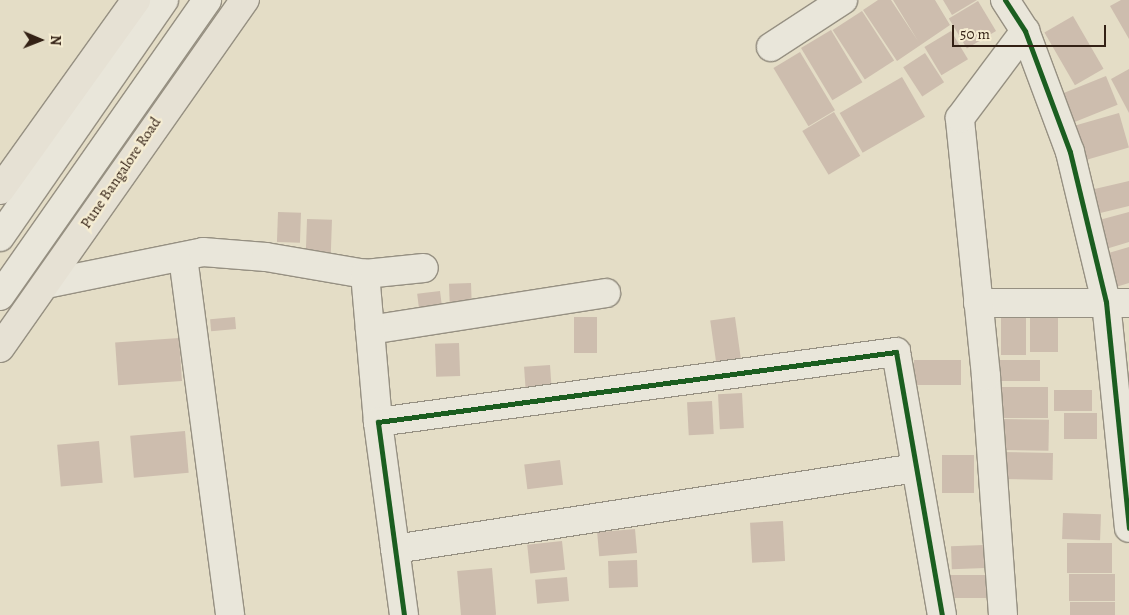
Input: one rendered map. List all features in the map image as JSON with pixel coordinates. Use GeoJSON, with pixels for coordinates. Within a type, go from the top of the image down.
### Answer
{"type":"FeatureCollection","features":[{"type":"Feature","properties":{"kind":"main road"},"geometry":{"type":"LineString","coordinates":[[0,190],[136,0]]}},
{"type":"Feature","properties":{"kind":"main road","name":"Pune Bangalore Road"},"geometry":{"type":"LineString","coordinates":[[0,348],[46,284],[152,127],[244,0]]}},
{"type":"Feature","properties":{"kind":"street"},"geometry":{"type":"LineString","coordinates":[[0,237],[164,0]]}},
{"type":"Feature","properties":{"kind":"street"},"geometry":{"type":"LineString","coordinates":[[0,296],[207,0]]}},
{"type":"Feature","properties":{"kind":"street"},"geometry":{"type":"LineString","coordinates":[[771,48],[843,0]]}},
{"type":"Feature","properties":{"kind":"street"},"geometry":{"type":"LineString","coordinates":[[1005,0],[1025,32],[1070,152],[1117,302],[1129,528]]}},
{"type":"Feature","properties":{"kind":"street"},"geometry":{"type":"LineString","coordinates":[[1003,615],[978,303],[960,118],[1025,32]]}},
{"type":"Feature","properties":{"kind":"street"},"geometry":{"type":"LineString","coordinates":[[46,284],[203,252],[266,257],[365,274],[424,268]]}},
{"type":"Feature","properties":{"kind":"street"},"geometry":{"type":"LineString","coordinates":[[184,257],[230,615]]}},
{"type":"Feature","properties":{"kind":"street"},"geometry":{"type":"LineString","coordinates":[[365,274],[378,422],[404,615]]}},
{"type":"Feature","properties":{"kind":"street"},"geometry":{"type":"LineString","coordinates":[[370,330],[606,293]]}},
{"type":"Feature","properties":{"kind":"street"},"geometry":{"type":"LineString","coordinates":[[978,303],[1117,302]]}},
{"type":"Feature","properties":{"kind":"street"},"geometry":{"type":"LineString","coordinates":[[378,422],[896,352],[942,615]]}},
{"type":"Feature","properties":{"kind":"street"},"geometry":{"type":"LineString","coordinates":[[395,549],[916,468]]}},
{"type":"Feature","properties":{"kind":"building"},"geometry":{"type":"Polygon","coordinates":[[[878,0],[891,0],[918,41],[893,0],[935,0],[950,25],[897,61],[863,10],[878,0]]]}},
{"type":"Feature","properties":{"kind":"building"},"geometry":{"type":"Polygon","coordinates":[[[943,0],[977,0],[952,15],[943,0]]]}},
{"type":"Feature","properties":{"kind":"building"},"geometry":{"type":"Polygon","coordinates":[[[1121,0],[1129,0],[1129,39],[1110,6],[1121,0]]]}},
{"type":"Feature","properties":{"kind":"building"},"geometry":{"type":"Polygon","coordinates":[[[978,1],[996,31],[967,49],[949,19],[978,1]]]}},
{"type":"Feature","properties":{"kind":"building"},"geometry":{"type":"Polygon","coordinates":[[[862,11],[894,60],[865,80],[833,30],[862,11]]]}},
{"type":"Feature","properties":{"kind":"building"},"geometry":{"type":"Polygon","coordinates":[[[1073,16],[1104,69],[1075,85],[1044,32],[1073,16]]]}},
{"type":"Feature","properties":{"kind":"building"},"geometry":{"type":"Polygon","coordinates":[[[831,30],[862,82],[832,100],[801,48],[831,30]]]}},
{"type":"Feature","properties":{"kind":"building"},"geometry":{"type":"Polygon","coordinates":[[[951,31],[968,59],[941,75],[924,47],[951,31]]]}},
{"type":"Feature","properties":{"kind":"building"},"geometry":{"type":"Polygon","coordinates":[[[800,52],[835,110],[808,126],[773,68],[800,52]]]}},
{"type":"Feature","properties":{"kind":"building"},"geometry":{"type":"Polygon","coordinates":[[[925,53],[944,82],[922,97],[903,67],[925,53]]]}},
{"type":"Feature","properties":{"kind":"building"},"geometry":{"type":"Polygon","coordinates":[[[1129,69],[1129,113],[1111,79],[1129,69]]]}},
{"type":"Feature","properties":{"kind":"building"},"geometry":{"type":"Polygon","coordinates":[[[1106,76],[1118,105],[1072,123],[1061,94],[1106,76]]]}},
{"type":"Feature","properties":{"kind":"building"},"geometry":{"type":"Polygon","coordinates":[[[902,77],[925,117],[863,153],[840,113],[902,77]]]}},
{"type":"Feature","properties":{"kind":"building"},"geometry":{"type":"Polygon","coordinates":[[[834,112],[860,156],[829,175],[802,131],[834,112]]]}},
{"type":"Feature","properties":{"kind":"building"},"geometry":{"type":"Polygon","coordinates":[[[1119,113],[1129,148],[1080,162],[1070,127],[1119,113]]]}},
{"type":"Feature","properties":{"kind":"building"},"geometry":{"type":"Polygon","coordinates":[[[1129,181],[1129,206],[1092,215],[1086,191],[1129,181]]]}},
{"type":"Feature","properties":{"kind":"building"},"geometry":{"type":"Polygon","coordinates":[[[278,212],[301,213],[300,243],[277,242],[278,212]]]}},
{"type":"Feature","properties":{"kind":"building"},"geometry":{"type":"Polygon","coordinates":[[[1129,212],[1129,242],[1096,252],[1088,223],[1129,212]]]}},
{"type":"Feature","properties":{"kind":"building"},"geometry":{"type":"Polygon","coordinates":[[[307,219],[332,220],[331,262],[306,261],[307,219]]]}},
{"type":"Feature","properties":{"kind":"building"},"geometry":{"type":"Polygon","coordinates":[[[1129,247],[1129,283],[1106,290],[1095,257],[1129,247]]]}},
{"type":"Feature","properties":{"kind":"building"},"geometry":{"type":"Polygon","coordinates":[[[471,283],[472,309],[450,310],[449,284],[471,283]]]}},
{"type":"Feature","properties":{"kind":"building"},"geometry":{"type":"Polygon","coordinates":[[[440,291],[443,317],[420,320],[417,294],[440,291]]]}},
{"type":"Feature","properties":{"kind":"building"},"geometry":{"type":"Polygon","coordinates":[[[1001,313],[1026,313],[1026,355],[1001,355],[1001,313]]]}},
{"type":"Feature","properties":{"kind":"building"},"geometry":{"type":"Polygon","coordinates":[[[235,317],[236,329],[211,331],[210,319],[235,317]]]}},
{"type":"Feature","properties":{"kind":"building"},"geometry":{"type":"Polygon","coordinates":[[[574,317],[597,317],[597,353],[574,353],[574,317]]]}},
{"type":"Feature","properties":{"kind":"building"},"geometry":{"type":"Polygon","coordinates":[[[735,317],[741,361],[716,364],[710,320],[735,317]]]}},
{"type":"Feature","properties":{"kind":"building"},"geometry":{"type":"Polygon","coordinates":[[[1030,318],[1058,318],[1058,352],[1030,352],[1030,318]]]}},
{"type":"Feature","properties":{"kind":"building"},"geometry":{"type":"Polygon","coordinates":[[[179,338],[182,381],[118,385],[115,342],[179,338]]]}},
{"type":"Feature","properties":{"kind":"building"},"geometry":{"type":"Polygon","coordinates":[[[459,343],[460,376],[436,377],[435,344],[459,343]]]}},
{"type":"Feature","properties":{"kind":"building"},"geometry":{"type":"Polygon","coordinates":[[[914,360],[961,360],[961,385],[914,385],[914,360]]]}},
{"type":"Feature","properties":{"kind":"building"},"geometry":{"type":"Polygon","coordinates":[[[997,360],[1040,360],[1040,381],[997,381],[997,360]]]}},
{"type":"Feature","properties":{"kind":"building"},"geometry":{"type":"Polygon","coordinates":[[[550,365],[552,397],[526,399],[524,367],[550,365]]]}},
{"type":"Feature","properties":{"kind":"building"},"geometry":{"type":"Polygon","coordinates":[[[1000,387],[1048,387],[1048,418],[1000,418],[1000,387]]]}},
{"type":"Feature","properties":{"kind":"building"},"geometry":{"type":"Polygon","coordinates":[[[1054,390],[1092,390],[1092,411],[1054,411],[1054,390]]]}},
{"type":"Feature","properties":{"kind":"building"},"geometry":{"type":"Polygon","coordinates":[[[742,393],[744,428],[720,429],[718,394],[742,393]]]}},
{"type":"Feature","properties":{"kind":"building"},"geometry":{"type":"Polygon","coordinates":[[[712,401],[714,434],[689,435],[687,402],[712,401]]]}},
{"type":"Feature","properties":{"kind":"building"},"geometry":{"type":"Polygon","coordinates":[[[1064,413],[1097,413],[1097,439],[1064,439],[1064,413]]]}},
{"type":"Feature","properties":{"kind":"building"},"geometry":{"type":"Polygon","coordinates":[[[1001,419],[1049,420],[1048,451],[1000,450],[1001,419]]]}},
{"type":"Feature","properties":{"kind":"building"},"geometry":{"type":"Polygon","coordinates":[[[185,431],[189,473],[134,478],[130,436],[185,431]]]}},
{"type":"Feature","properties":{"kind":"building"},"geometry":{"type":"Polygon","coordinates":[[[99,441],[103,483],[61,487],[57,445],[99,441]]]}},
{"type":"Feature","properties":{"kind":"building"},"geometry":{"type":"Polygon","coordinates":[[[1001,452],[1053,453],[1053,480],[1001,479],[1001,452]]]}},
{"type":"Feature","properties":{"kind":"building"},"geometry":{"type":"Polygon","coordinates":[[[942,455],[974,455],[974,493],[942,493],[942,455]]]}},
{"type":"Feature","properties":{"kind":"building"},"geometry":{"type":"Polygon","coordinates":[[[560,460],[563,485],[527,489],[524,464],[560,460]]]}},
{"type":"Feature","properties":{"kind":"building"},"geometry":{"type":"Polygon","coordinates":[[[1063,513],[1101,514],[1100,540],[1062,539],[1063,513]]]}},
{"type":"Feature","properties":{"kind":"building"},"geometry":{"type":"Polygon","coordinates":[[[783,521],[785,561],[752,563],[750,523],[783,521]]]}},
{"type":"Feature","properties":{"kind":"building"},"geometry":{"type":"Polygon","coordinates":[[[635,529],[637,553],[599,556],[597,532],[635,529]]]}},
{"type":"Feature","properties":{"kind":"building"},"geometry":{"type":"Polygon","coordinates":[[[562,541],[565,570],[530,573],[527,545],[562,541]]]}},
{"type":"Feature","properties":{"kind":"building"},"geometry":{"type":"Polygon","coordinates":[[[1067,543],[1112,543],[1112,573],[1067,573],[1067,543]]]}},
{"type":"Feature","properties":{"kind":"building"},"geometry":{"type":"Polygon","coordinates":[[[984,545],[985,568],[952,569],[951,546],[984,545]]]}},
{"type":"Feature","properties":{"kind":"building"},"geometry":{"type":"Polygon","coordinates":[[[637,560],[638,587],[609,588],[608,561],[637,560]]]}},
{"type":"Feature","properties":{"kind":"building"},"geometry":{"type":"Polygon","coordinates":[[[492,568],[496,615],[461,615],[457,571],[492,568]]]}},
{"type":"Feature","properties":{"kind":"building"},"geometry":{"type":"Polygon","coordinates":[[[1069,574],[1115,574],[1115,601],[1069,601],[1069,574]]]}},
{"type":"Feature","properties":{"kind":"building"},"geometry":{"type":"Polygon","coordinates":[[[946,575],[986,575],[986,598],[946,598],[946,575]]]}},
{"type":"Feature","properties":{"kind":"building"},"geometry":{"type":"Polygon","coordinates":[[[567,577],[569,601],[537,604],[535,580],[567,577]]]}},
{"type":"Feature","properties":{"kind":"building"},"geometry":{"type":"Polygon","coordinates":[[[1070,602],[1115,602],[1115,615],[1070,615],[1070,602]]]}},
{"type":"Feature","properties":{"kind":"cycle path"},"geometry":{"type":"LineString","coordinates":[[1005,0],[1025,31],[1070,152],[1106,302],[1129,528]]}},
{"type":"Feature","properties":{"kind":"cycle path"},"geometry":{"type":"LineString","coordinates":[[404,615],[378,422],[896,352],[942,615]]}}]}
